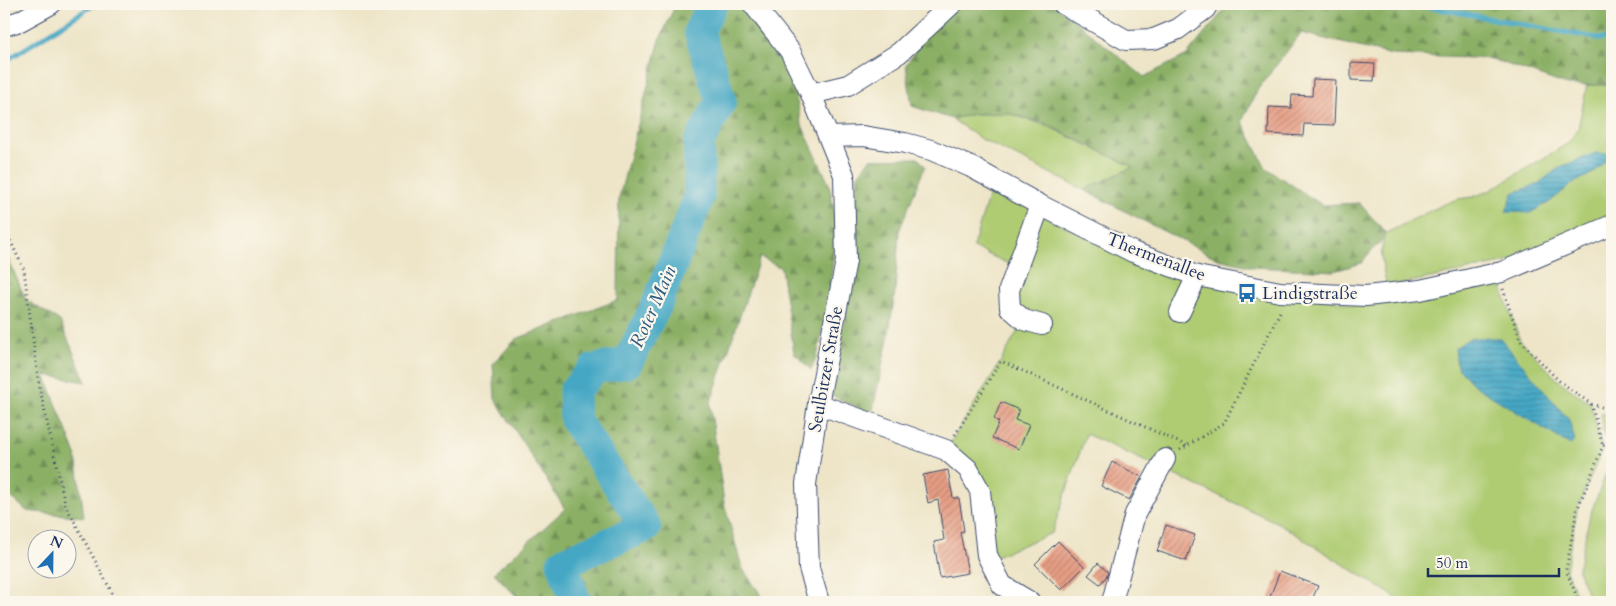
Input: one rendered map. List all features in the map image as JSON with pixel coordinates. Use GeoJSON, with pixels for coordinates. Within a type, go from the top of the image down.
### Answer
{"type":"FeatureCollection","features":[{"type":"Feature","properties":{"kind":"street"},"geometry":{"type":"LineString","coordinates":[[12,24],[51,4]]}},
{"type":"Feature","properties":{"kind":"street","name":"Seulbitzer Straße"},"geometry":{"type":"LineString","coordinates":[[753,4],[790,51],[811,94],[844,175],[846,261],[818,404],[806,484],[809,568],[820,602]]}},
{"type":"Feature","properties":{"kind":"street"},"geometry":{"type":"LineString","coordinates":[[811,94],[848,85],[899,53],[952,4]]}},
{"type":"Feature","properties":{"kind":"street"},"geometry":{"type":"LineString","coordinates":[[1063,4],[1126,40],[1135,40],[1154,39],[1178,29],[1205,9],[1208,4]]}},
{"type":"Feature","properties":{"kind":"street","name":"Thermenallee"},"geometry":{"type":"LineString","coordinates":[[829,137],[863,136],[905,143],[931,150],[971,167],[1040,205],[1133,252],[1197,276],[1280,292],[1366,296],[1420,290],[1502,272],[1612,225]]}},
{"type":"Feature","properties":{"kind":"street"},"geometry":{"type":"LineString","coordinates":[[1040,205],[1009,290],[1010,308],[1024,320],[1042,325]]}},
{"type":"Feature","properties":{"kind":"street"},"geometry":{"type":"LineString","coordinates":[[1180,312],[1197,276]]}},
{"type":"Feature","properties":{"kind":"street"},"geometry":{"type":"LineString","coordinates":[[818,404],[946,450],[968,469],[980,491],[987,555],[1002,585],[1030,602]]}},
{"type":"Feature","properties":{"kind":"street"},"geometry":{"type":"LineString","coordinates":[[1112,602],[1135,514],[1165,459]]}},
{"type":"Feature","properties":{"kind":"path"},"geometry":{"type":"LineString","coordinates":[[4,227],[24,270],[39,385],[65,504],[117,602]]}},
{"type":"Feature","properties":{"kind":"path"},"geometry":{"type":"LineString","coordinates":[[1165,459],[1224,423],[1281,311],[1280,292]]}},
{"type":"Feature","properties":{"kind":"path"},"geometry":{"type":"LineString","coordinates":[[1503,292],[1520,340],[1558,380],[1591,404],[1612,410]]}},
{"type":"Feature","properties":{"kind":"path"},"geometry":{"type":"LineString","coordinates":[[946,450],[1001,361],[1188,446]]}},
{"type":"Feature","properties":{"kind":"path"},"geometry":{"type":"LineString","coordinates":[[1591,404],[1603,446]]}},
{"type":"Feature","properties":{"kind":"path"},"geometry":{"type":"LineString","coordinates":[[1580,602],[1566,570],[1577,510],[1603,446],[1612,439]]}},
{"type":"Feature","properties":{"kind":"green space"},"geometry":{"type":"Polygon","coordinates":[[[676,4],[745,4],[742,10],[792,75],[801,123],[829,184],[836,220],[827,310],[818,352],[811,370],[794,353],[781,268],[760,257],[710,404],[724,503],[742,568],[766,602],[522,602],[494,573],[565,509],[495,399],[493,364],[516,339],[618,300],[619,198],[660,39],[676,4]]]}},
{"type":"Feature","properties":{"kind":"green space"},"geometry":{"type":"Polygon","coordinates":[[[961,4],[1054,4],[1144,77],[1187,55],[1229,4],[1612,4],[1612,85],[1567,85],[1492,59],[1392,55],[1301,33],[1258,89],[1242,121],[1266,168],[1322,205],[1359,203],[1386,233],[1362,263],[1334,271],[1254,267],[1218,259],[1084,190],[1133,167],[1043,123],[1007,113],[974,114],[952,119],[912,106],[906,65],[932,23],[961,4]]]}},
{"type":"Feature","properties":{"kind":"green space"},"geometry":{"type":"Polygon","coordinates":[[[1587,85],[1612,85],[1612,218],[1511,261],[1387,287],[1382,253],[1386,233],[1442,205],[1489,191],[1567,144],[1578,129],[1587,85]]]}},
{"type":"Feature","properties":{"kind":"green space"},"geometry":{"type":"Polygon","coordinates":[[[1007,113],[1045,125],[1134,167],[1084,190],[981,139],[952,119],[974,114],[1007,113]]]}},
{"type":"Feature","properties":{"kind":"green space"},"geometry":{"type":"Polygon","coordinates":[[[918,158],[925,166],[899,231],[895,292],[888,338],[872,414],[827,393],[851,292],[858,175],[870,159],[918,158]]]}},
{"type":"Feature","properties":{"kind":"green space"},"geometry":{"type":"Polygon","coordinates":[[[991,188],[1094,241],[1353,305],[1401,302],[1503,282],[1503,292],[1520,340],[1558,380],[1591,404],[1602,449],[1577,510],[1566,570],[1579,602],[1403,602],[1278,523],[1086,434],[1052,533],[989,559],[980,491],[946,450],[1024,320],[1010,308],[1017,268],[973,247],[991,188]]]}},
{"type":"Feature","properties":{"kind":"green space"},"geometry":{"type":"Polygon","coordinates":[[[4,249],[26,300],[60,321],[86,382],[45,375],[76,455],[84,517],[27,511],[4,491],[4,249]]]}},
{"type":"Feature","properties":{"kind":"green space"},"geometry":{"type":"Polygon","coordinates":[[[1601,413],[1612,416],[1612,436],[1609,438],[1604,437],[1601,413]]]}},
{"type":"Feature","properties":{"kind":"green space"},"geometry":{"type":"Polygon","coordinates":[[[1612,458],[1612,602],[1591,602],[1578,570],[1590,515],[1612,458]]]}},
{"type":"Feature","properties":{"kind":"water"},"geometry":{"type":"Polygon","coordinates":[[[1596,153],[1611,154],[1595,172],[1572,184],[1550,202],[1530,213],[1506,212],[1513,193],[1538,184],[1560,167],[1596,153]]]}},
{"type":"Feature","properties":{"kind":"water"},"geometry":{"type":"Polygon","coordinates":[[[1470,338],[1500,338],[1569,420],[1575,441],[1570,445],[1475,386],[1457,367],[1455,348],[1470,338]]]}},
{"type":"Feature","properties":{"kind":"building"},"geometry":{"type":"Polygon","coordinates":[[[1351,63],[1375,64],[1374,81],[1351,80],[1351,63]]]}},
{"type":"Feature","properties":{"kind":"building"},"geometry":{"type":"Polygon","coordinates":[[[1313,79],[1336,80],[1334,125],[1304,124],[1303,136],[1268,134],[1269,107],[1291,108],[1292,95],[1312,96],[1313,79]]]}},
{"type":"Feature","properties":{"kind":"building"},"geometry":{"type":"Polygon","coordinates":[[[1001,402],[1019,410],[1015,420],[1029,425],[1019,449],[992,438],[999,422],[994,419],[1001,402]]]}},
{"type":"Feature","properties":{"kind":"building"},"geometry":{"type":"Polygon","coordinates":[[[1112,462],[1142,477],[1129,500],[1101,486],[1112,462]]]}},
{"type":"Feature","properties":{"kind":"building"},"geometry":{"type":"Polygon","coordinates":[[[948,470],[953,498],[959,498],[964,531],[960,532],[968,573],[940,578],[934,542],[944,540],[938,500],[928,503],[923,475],[948,470]]]}},
{"type":"Feature","properties":{"kind":"building"},"geometry":{"type":"Polygon","coordinates":[[[1166,525],[1195,535],[1186,561],[1157,551],[1166,525]]]}},
{"type":"Feature","properties":{"kind":"building"},"geometry":{"type":"Polygon","coordinates":[[[1058,541],[1084,567],[1061,590],[1035,564],[1058,541]]]}},
{"type":"Feature","properties":{"kind":"building"},"geometry":{"type":"Polygon","coordinates":[[[1098,563],[1108,572],[1100,584],[1088,575],[1098,563]]]}},
{"type":"Feature","properties":{"kind":"building"},"geometry":{"type":"Polygon","coordinates":[[[1280,571],[1318,586],[1311,602],[1268,602],[1280,571]]]}},
{"type":"Feature","properties":{"kind":"waterway"},"geometry":{"type":"LineString","coordinates":[[4,62],[95,4]]}},
{"type":"Feature","properties":{"kind":"waterway","name":"Roter Main"},"geometry":{"type":"LineString","coordinates":[[576,602],[562,563],[646,527],[575,420],[574,391],[594,369],[627,363],[657,304],[699,197],[699,143],[721,101],[699,31],[712,4]]}},
{"type":"Feature","properties":{"kind":"waterway"},"geometry":{"type":"LineString","coordinates":[[1413,4],[1601,39],[1612,38]]}},
{"type":"Feature","properties":{"kind":"place","name":"Lindigstraße"},"geometry":{"type":"Point","coordinates":[1247,293]}}]}
